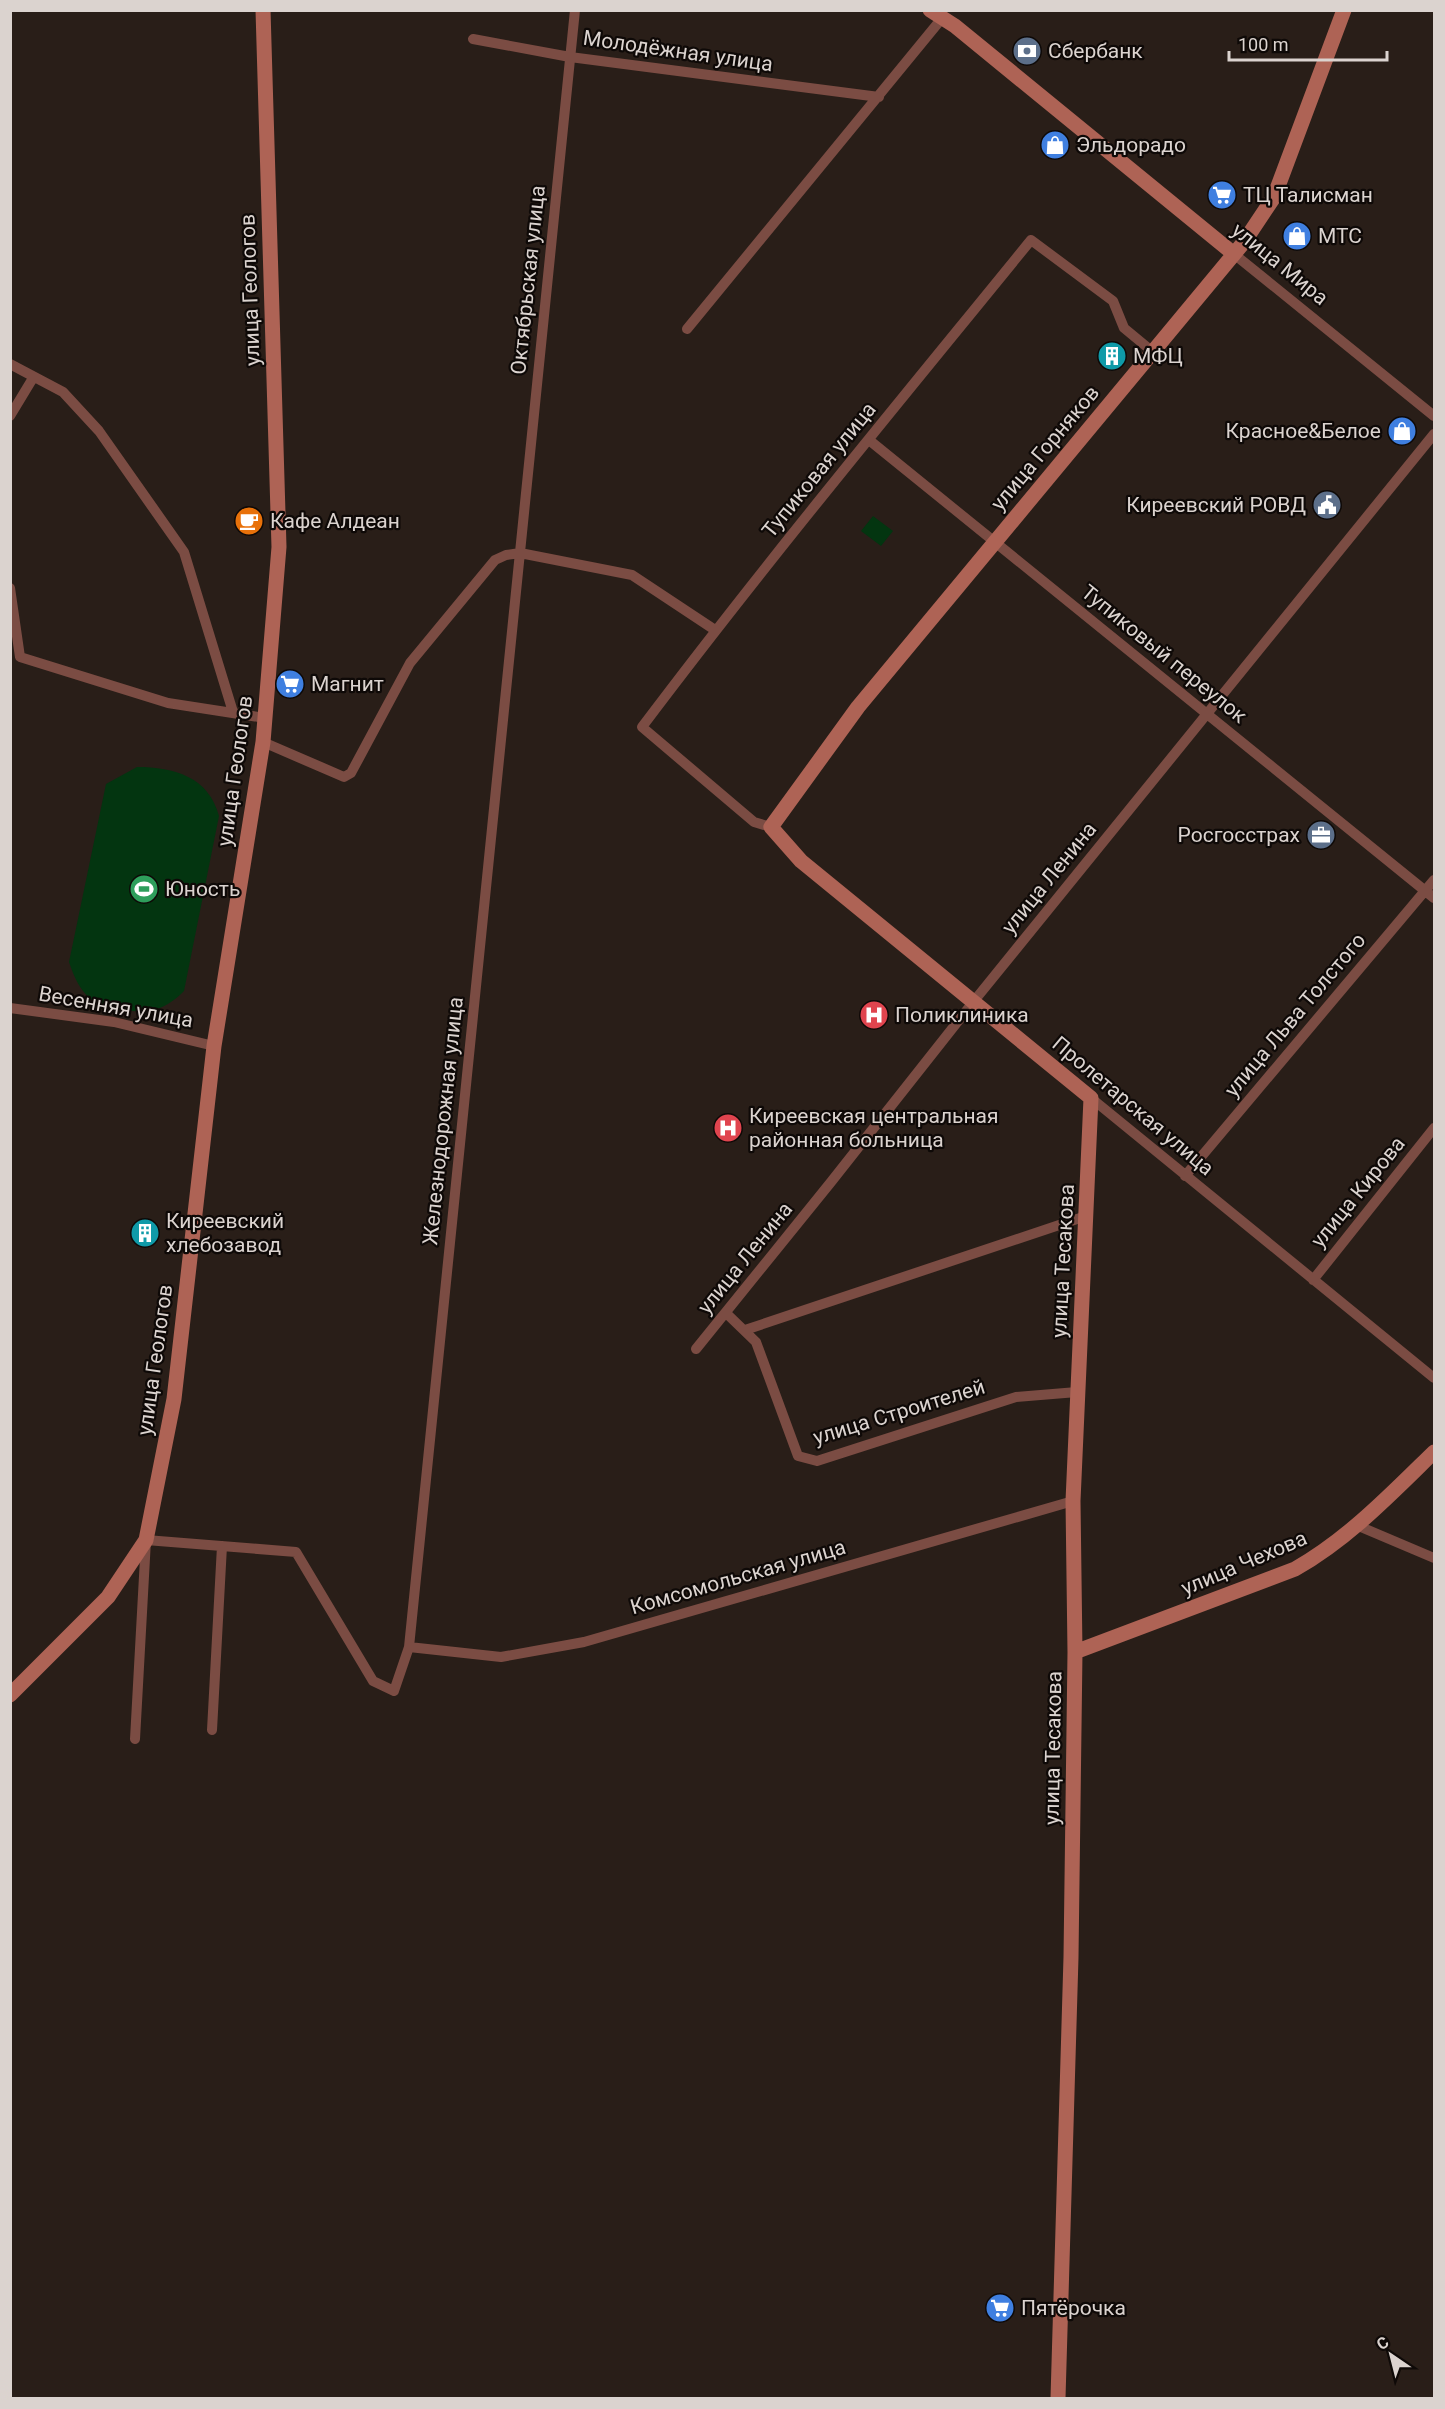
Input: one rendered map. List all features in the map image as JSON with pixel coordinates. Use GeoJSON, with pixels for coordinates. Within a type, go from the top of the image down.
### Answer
{"type":"FeatureCollection","features":[{"type":"Feature","properties":{"kind":"main road","name":"улица Геологов"},"geometry":{"type":"LineString","coordinates":[[10,1695],[108,1597],[146,1540],[174,1399],[213,1046],[263,742],[279,547],[263,10]]}},
{"type":"Feature","properties":{"kind":"main road","name":"улица Горняков"},"geometry":{"type":"LineString","coordinates":[[771,827],[858,707],[994,540],[1234,254],[1274,197],[1344,10]]}},
{"type":"Feature","properties":{"kind":"main road","name":"улица Мира"},"geometry":{"type":"LineString","coordinates":[[936,14],[1234,254]]}},
{"type":"Feature","properties":{"kind":"main road","name":"Пролетарская улица"},"geometry":{"type":"LineString","coordinates":[[771,827],[801,861],[1091,1098]]}},
{"type":"Feature","properties":{"kind":"main road","name":"улица Тесакова"},"geometry":{"type":"LineString","coordinates":[[1058,2398],[1071,1957],[1075,1653],[1073,1501],[1091,1098]]}},
{"type":"Feature","properties":{"kind":"main road","name":"улица Чехова"},"geometry":{"type":"LineString","coordinates":[[1075,1653],[1295,1569],[1321,1554],[1356,1525],[1434,1452]]}},
{"type":"Feature","properties":{"kind":"street","name":"Октябрьская улица"},"geometry":{"type":"LineString","coordinates":[[520,553],[575,10]]}},
{"type":"Feature","properties":{"kind":"street"},"geometry":{"type":"LineString","coordinates":[[687,329],[879,97],[936,14]]}},
{"type":"Feature","properties":{"kind":"street","name":"Молодёжная улица"},"geometry":{"type":"LineString","coordinates":[[473,39],[570,57],[879,97]]}},
{"type":"Feature","properties":{"kind":"street","name":"Тупиковая улица"},"geometry":{"type":"LineString","coordinates":[[642,727],[715,630],[1031,240],[1113,301],[1125,328],[1153,352]]}},
{"type":"Feature","properties":{"kind":"street","name":"улица Мира"},"geometry":{"type":"LineString","coordinates":[[1234,254],[1434,416]]}},
{"type":"Feature","properties":{"kind":"street"},"geometry":{"type":"LineString","coordinates":[[10,364],[63,392],[99,431],[184,552],[233,712]]}},
{"type":"Feature","properties":{"kind":"street"},"geometry":{"type":"LineString","coordinates":[[10,416],[33,378]]}},
{"type":"Feature","properties":{"kind":"street","name":"улица Ленина"},"geometry":{"type":"LineString","coordinates":[[696,1349],[974,1001],[1434,434]]}},
{"type":"Feature","properties":{"kind":"street","name":"Тупиковый переулок"},"geometry":{"type":"LineString","coordinates":[[869,440],[1434,898]]}},
{"type":"Feature","properties":{"kind":"street"},"geometry":{"type":"LineString","coordinates":[[263,742],[344,777],[351,773],[410,663],[495,560],[506,555],[520,553],[632,575],[715,630]]}},
{"type":"Feature","properties":{"kind":"street","name":"Железнодорожная улица"},"geometry":{"type":"LineString","coordinates":[[222,1546],[296,1552],[373,1681],[394,1691],[410,1647],[520,553]]}},
{"type":"Feature","properties":{"kind":"street"},"geometry":{"type":"LineString","coordinates":[[10,588],[20,657],[168,703],[265,718]]}},
{"type":"Feature","properties":{"kind":"street","name":"Пролетарская улица"},"geometry":{"type":"LineString","coordinates":[[642,727],[754,822],[771,827]]}},
{"type":"Feature","properties":{"kind":"street","name":"улица Льва Толстого"},"geometry":{"type":"LineString","coordinates":[[1185,1176],[1434,880]]}},
{"type":"Feature","properties":{"kind":"street","name":"Весенняя улица"},"geometry":{"type":"LineString","coordinates":[[10,1008],[114,1022],[213,1046]]}},
{"type":"Feature","properties":{"kind":"street","name":"Пролетарская улица"},"geometry":{"type":"LineString","coordinates":[[1091,1098],[1434,1378]]}},
{"type":"Feature","properties":{"kind":"street","name":"улица Кирова"},"geometry":{"type":"LineString","coordinates":[[1313,1280],[1434,1128]]}},
{"type":"Feature","properties":{"kind":"street"},"geometry":{"type":"LineString","coordinates":[[745,1330],[1086,1216]]}},
{"type":"Feature","properties":{"kind":"street","name":"улица Строителей"},"geometry":{"type":"LineString","coordinates":[[726,1313],[756,1342],[798,1456],[817,1461],[1016,1397],[1077,1392]]}},
{"type":"Feature","properties":{"kind":"street","name":"Комсомольская улица"},"geometry":{"type":"LineString","coordinates":[[410,1647],[501,1657],[584,1642],[1073,1501]]}},
{"type":"Feature","properties":{"kind":"street"},"geometry":{"type":"LineString","coordinates":[[1356,1525],[1434,1558]]}},
{"type":"Feature","properties":{"kind":"street"},"geometry":{"type":"LineString","coordinates":[[135,1739],[146,1540],[222,1546],[212,1730]]}},
{"type":"Feature","properties":{"kind":"green space"},"geometry":{"type":"Polygon","coordinates":[[[873,516],[893,531],[881,546],[861,531],[873,516]]]}},
{"type":"Feature","properties":{"kind":"green space","name":"Юность"},"geometry":{"type":"Polygon","coordinates":[[[137,767],[164,769],[188,777],[207,792],[219,816],[184,991],[165,1006],[143,1011],[115,1009],[93,1001],[84,993],[69,962],[106,784],[137,767]]]}},
{"type":"Feature","properties":{"kind":"place","name":"Сбербанк"},"geometry":{"type":"Point","coordinates":[1027,51]}},
{"type":"Feature","properties":{"kind":"place","name":"Эльдорадо"},"geometry":{"type":"Point","coordinates":[1055,145]}},
{"type":"Feature","properties":{"kind":"place","name":"ТЦ Талисман"},"geometry":{"type":"Point","coordinates":[1222,195]}},
{"type":"Feature","properties":{"kind":"place","name":"МТС"},"geometry":{"type":"Point","coordinates":[1297,236]}},
{"type":"Feature","properties":{"kind":"place","name":"МФЦ"},"geometry":{"type":"Point","coordinates":[1112,356]}},
{"type":"Feature","properties":{"kind":"place","name":"Красное&Белое"},"geometry":{"type":"Point","coordinates":[1402,431]}},
{"type":"Feature","properties":{"kind":"place","name":"Киреевский РОВД"},"geometry":{"type":"Point","coordinates":[1327,505]}},
{"type":"Feature","properties":{"kind":"place","name":"Кафе Алдеан"},"geometry":{"type":"Point","coordinates":[249,521]}},
{"type":"Feature","properties":{"kind":"place","name":"Магнит"},"geometry":{"type":"Point","coordinates":[290,684]}},
{"type":"Feature","properties":{"kind":"place","name":"Росгосстрах"},"geometry":{"type":"Point","coordinates":[1321,835]}},
{"type":"Feature","properties":{"kind":"place","name":"Юность"},"geometry":{"type":"Point","coordinates":[144,889]}},
{"type":"Feature","properties":{"kind":"place","name":"Поликлиника"},"geometry":{"type":"Point","coordinates":[874,1015]}},
{"type":"Feature","properties":{"kind":"place","name":"Киреевская центральная районная больница"},"geometry":{"type":"Point","coordinates":[728,1128]}},
{"type":"Feature","properties":{"kind":"place","name":"Киреевский хлебозавод"},"geometry":{"type":"Point","coordinates":[145,1233]}},
{"type":"Feature","properties":{"kind":"place","name":"Пятёрочка"},"geometry":{"type":"Point","coordinates":[1000,2308]}}]}
